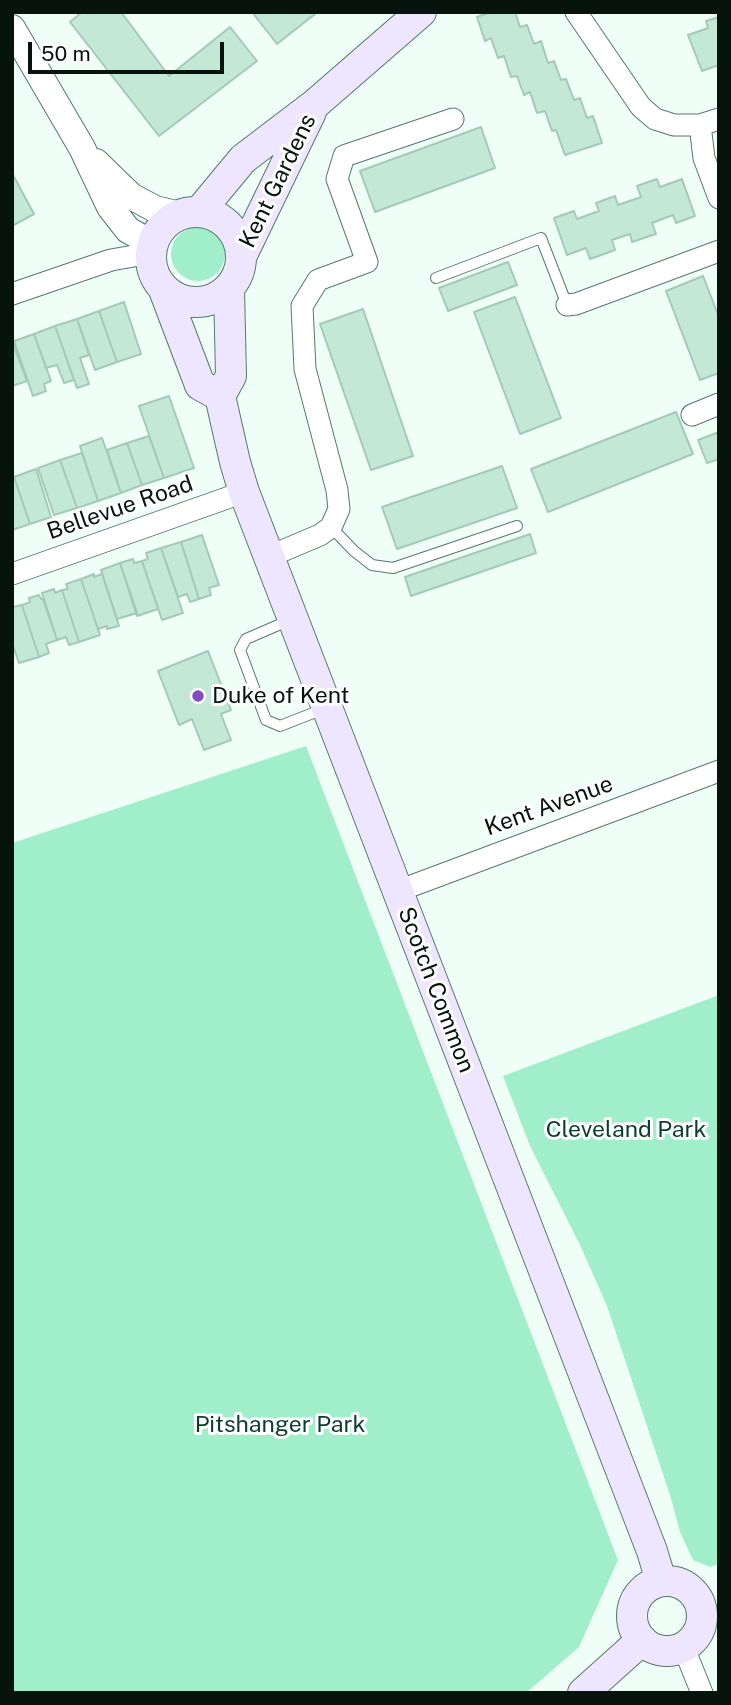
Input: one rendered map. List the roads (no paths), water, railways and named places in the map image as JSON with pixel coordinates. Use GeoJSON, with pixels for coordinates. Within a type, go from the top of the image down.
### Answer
{"type":"FeatureCollection","features":[{"type":"Feature","properties":{"kind":"main road","name":"Kent Gardens"},"geometry":{"type":"LineString","coordinates":[[190,213],[243,159],[314,105],[421,12]]}},
{"type":"Feature","properties":{"kind":"main road","name":"Kent Gardens"},"geometry":{"type":"LineString","coordinates":[[241,257],[314,105]]}},
{"type":"Feature","properties":{"kind":"main road"},"geometry":{"type":"LineString","coordinates":[[164,290],[186,301],[203,302],[215,298],[229,288],[239,272],[241,257],[237,240],[228,226],[216,217],[190,213],[163,226],[152,249],[153,272],[164,290],[200,385],[220,396]]}},
{"type":"Feature","properties":{"kind":"main road","name":"Scotch Common"},"geometry":{"type":"LineString","coordinates":[[229,288],[231,376],[220,396],[244,492],[652,1551],[661,1581]]}},
{"type":"Feature","properties":{"kind":"main road"},"geometry":{"type":"LineString","coordinates":[[661,1581],[674,1581],[688,1587],[698,1600],[710,1605],[698,1633],[683,1646],[662,1650],[642,1640],[633,1624],[635,1602],[641,1592],[661,1581]]}},
{"type":"Feature","properties":{"kind":"main road"},"geometry":{"type":"LineString","coordinates":[[583,1693],[642,1640]]}},
{"type":"Feature","properties":{"kind":"street"},"geometry":{"type":"LineString","coordinates":[[576,12],[641,107],[655,119],[674,125],[709,122],[704,158],[719,198]]}},
{"type":"Feature","properties":{"kind":"street"},"geometry":{"type":"LineString","coordinates":[[12,28],[82,148],[110,208],[128,230],[152,249]]}},
{"type":"Feature","properties":{"kind":"street"},"geometry":{"type":"LineString","coordinates":[[268,557],[320,535],[331,527],[339,509],[337,490],[305,369],[302,306],[318,280],[367,262],[337,178],[344,156],[453,119]]}},
{"type":"Feature","properties":{"kind":"street"},"geometry":{"type":"LineString","coordinates":[[82,148],[131,196],[155,208],[190,213]]}},
{"type":"Feature","properties":{"kind":"street"},"geometry":{"type":"LineString","coordinates":[[12,294],[152,249]]}},
{"type":"Feature","properties":{"kind":"street"},"geometry":{"type":"LineString","coordinates":[[567,305],[719,251]]}},
{"type":"Feature","properties":{"kind":"street"},"geometry":{"type":"LineString","coordinates":[[692,415],[719,404]]}},
{"type":"Feature","properties":{"kind":"street","name":"Bellevue Road"},"geometry":{"type":"LineString","coordinates":[[12,574],[244,492]]}},
{"type":"Feature","properties":{"kind":"street","name":"Kent Avenue"},"geometry":{"type":"LineString","coordinates":[[398,891],[719,771]]}},
{"type":"Feature","properties":{"kind":"street"},"geometry":{"type":"LineString","coordinates":[[683,1646],[702,1693]]}},
{"type":"Feature","properties":{"kind":"lane"},"geometry":{"type":"LineString","coordinates":[[436,278],[541,238],[567,305]]}},
{"type":"Feature","properties":{"kind":"lane"},"geometry":{"type":"LineString","coordinates":[[331,527],[372,565],[393,568],[517,527]]}},
{"type":"Feature","properties":{"kind":"lane"},"geometry":{"type":"LineString","coordinates":[[292,619],[246,639],[240,650],[266,720],[280,726],[326,708]]}},
{"type":"Feature","properties":{"kind":"place","name":"Duke of Kent"},"geometry":{"type":"Point","coordinates":[198,696]}},
{"type":"Feature","properties":{"kind":"park label","name":"Cleveland Park"},"geometry":{"type":"Point","coordinates":[626,1130]}},
{"type":"Feature","properties":{"kind":"park label","name":"Pitshanger Park"},"geometry":{"type":"Point","coordinates":[280,1425]}}]}
